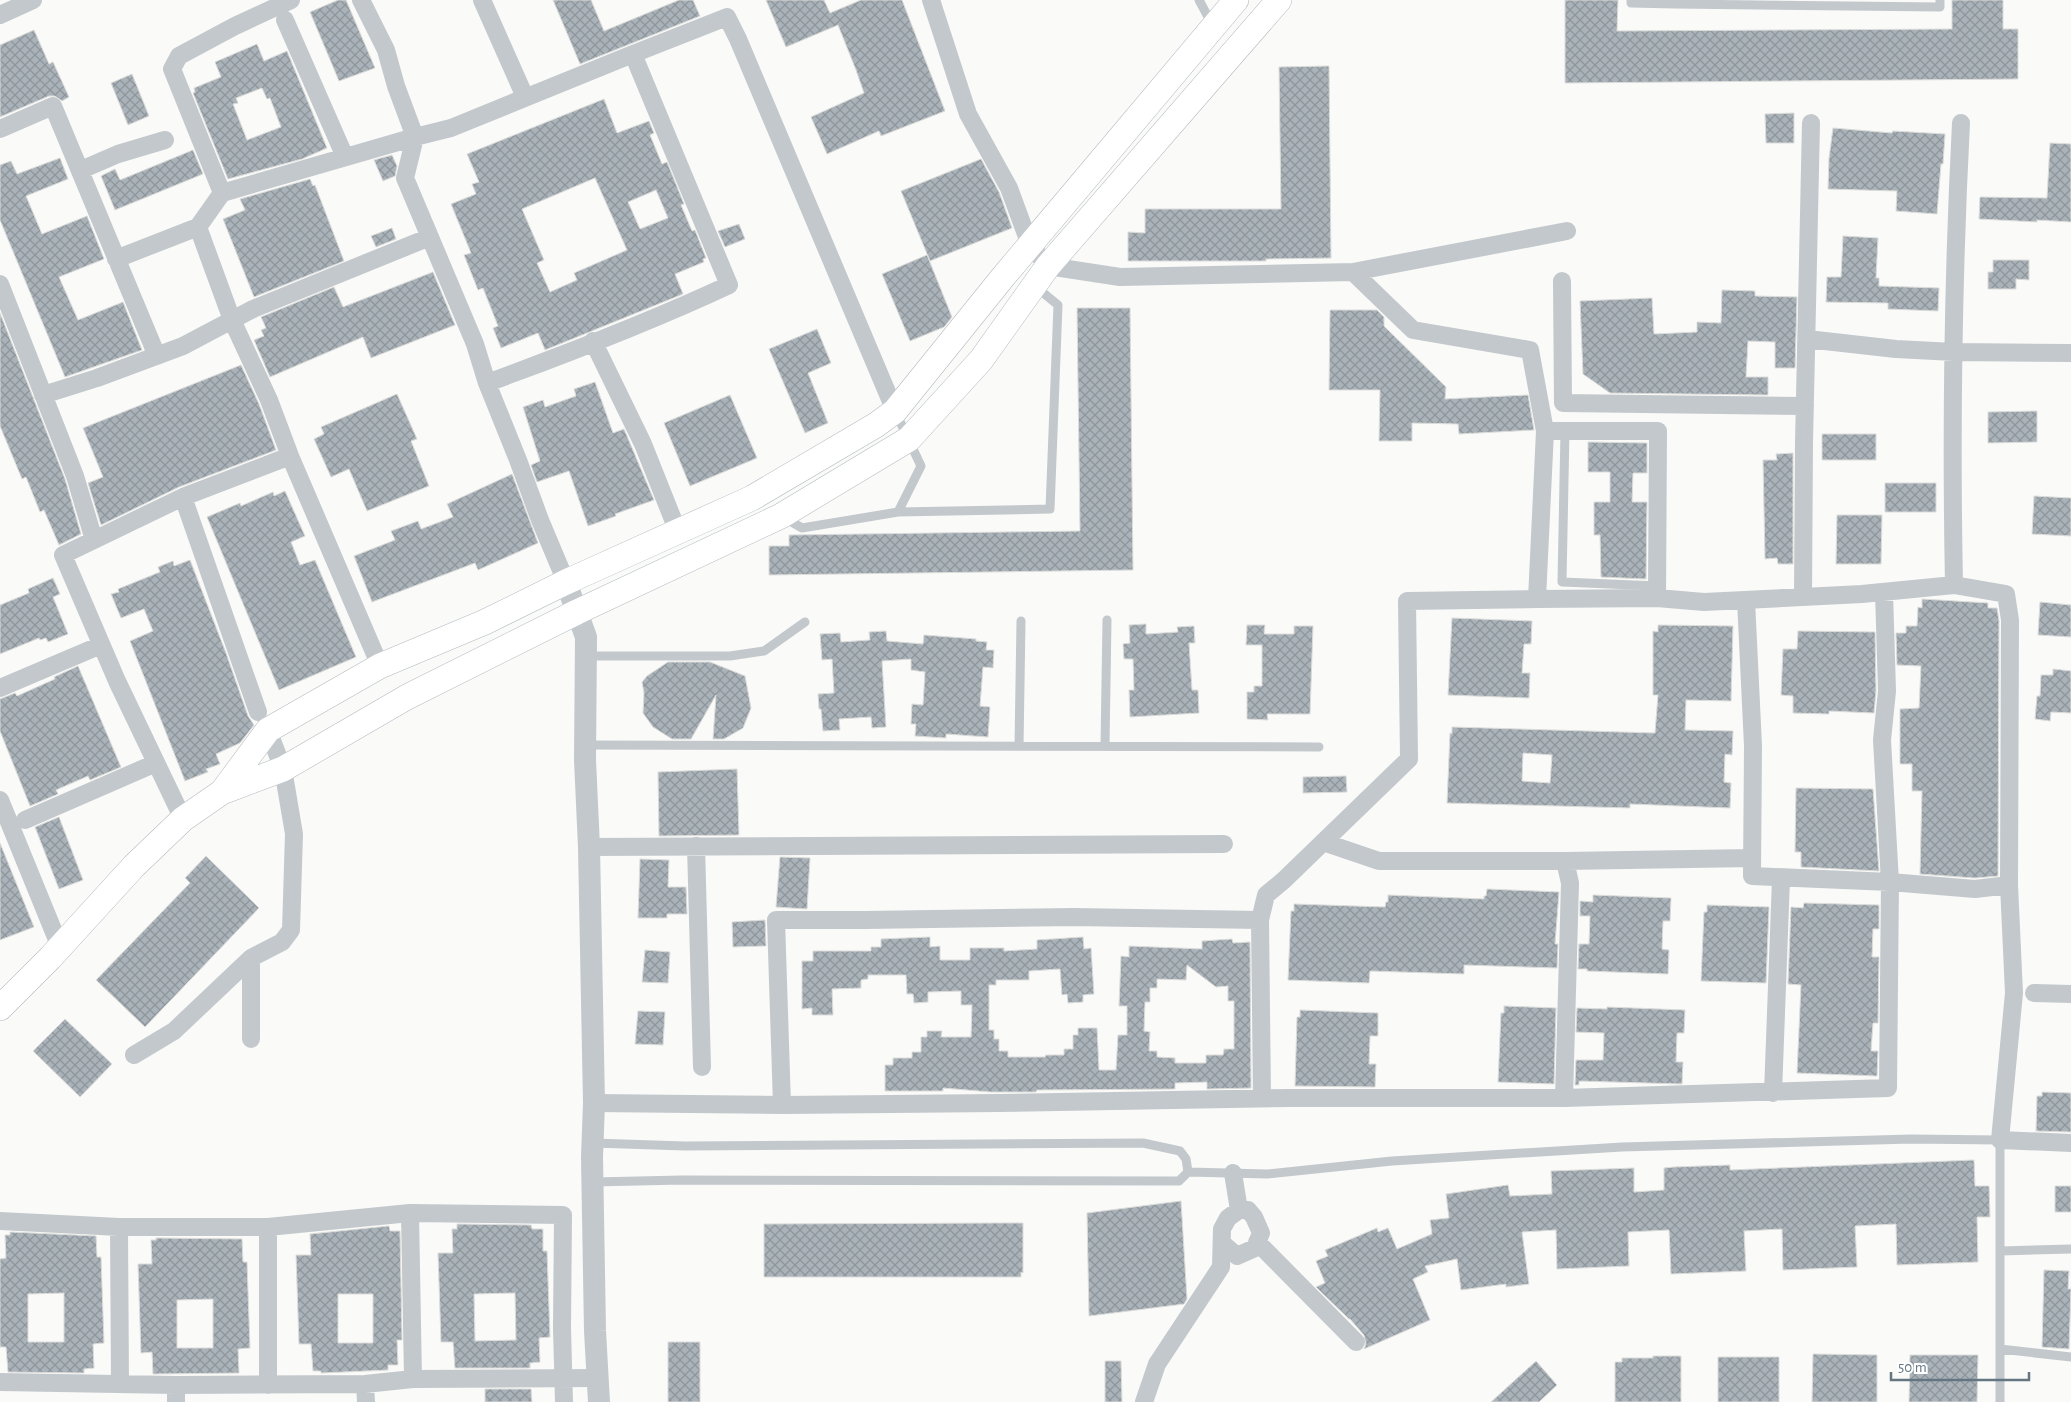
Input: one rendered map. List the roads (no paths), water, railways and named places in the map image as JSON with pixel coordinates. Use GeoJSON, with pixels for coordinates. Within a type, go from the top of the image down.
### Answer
{"type":"FeatureCollection","features":[{"type":"Feature","properties":{"kind":"main road"},"geometry":{"type":"LineString","coordinates":[[222,792],[263,721],[380,666],[485,622],[566,582],[752,498],[876,425],[895,410],[1030,245],[1236,0]]}},
{"type":"Feature","properties":{"kind":"main road"},"geometry":{"type":"LineString","coordinates":[[0,1008],[60,947],[134,866],[184,820],[222,792],[283,769],[407,697],[577,612],[781,516],[909,439],[981,360],[1048,266],[1279,0]]}},
{"type":"Feature","properties":{"kind":"main road"},"geometry":{"type":"LineString","coordinates":[[1209,30],[1237,49]]}},
{"type":"Feature","properties":{"kind":"street"},"geometry":{"type":"LineString","coordinates":[[0,15],[33,0]]}},
{"type":"Feature","properties":{"kind":"street"},"geometry":{"type":"LineString","coordinates":[[222,193],[172,70],[178,56],[235,26],[291,0]]}},
{"type":"Feature","properties":{"kind":"street"},"geometry":{"type":"LineString","coordinates":[[361,0],[386,50],[396,86],[415,136],[405,178],[475,344],[487,383],[586,637],[585,745],[589,847],[594,1103],[593,1182],[599,1402]]}},
{"type":"Feature","properties":{"kind":"street"},"geometry":{"type":"LineString","coordinates":[[482,0],[525,97]]}},
{"type":"Feature","properties":{"kind":"street"},"geometry":{"type":"LineString","coordinates":[[931,0],[968,114],[1009,188],[1030,245],[1048,266],[1120,277],[1353,272],[1567,231]]}},
{"type":"Feature","properties":{"kind":"street"},"geometry":{"type":"LineString","coordinates":[[116,259],[198,227],[222,193],[415,136],[451,128],[727,17],[895,410]]}},
{"type":"Feature","properties":{"kind":"street"},"geometry":{"type":"LineString","coordinates":[[285,20],[345,157]]}},
{"type":"Feature","properties":{"kind":"street"},"geometry":{"type":"LineString","coordinates":[[487,383],[592,341],[627,330],[728,285],[633,54]]}},
{"type":"Feature","properties":{"kind":"street"},"geometry":{"type":"LineString","coordinates":[[0,129],[53,106],[157,356]]}},
{"type":"Feature","properties":{"kind":"street"},"geometry":{"type":"LineString","coordinates":[[1803,597],[1811,123]]}},
{"type":"Feature","properties":{"kind":"street"},"geometry":{"type":"LineString","coordinates":[[1954,585],[1952,491],[1954,352],[1956,223],[1961,123]]}},
{"type":"Feature","properties":{"kind":"street"},"geometry":{"type":"LineString","coordinates":[[81,170],[118,154],[165,140]]}},
{"type":"Feature","properties":{"kind":"street"},"geometry":{"type":"LineString","coordinates":[[198,227],[232,320],[268,400],[380,666]]}},
{"type":"Feature","properties":{"kind":"street"},"geometry":{"type":"LineString","coordinates":[[43,395],[183,346],[232,320],[334,275],[430,237]]}},
{"type":"Feature","properties":{"kind":"street"},"geometry":{"type":"LineString","coordinates":[[1353,272],[1413,330],[1530,350],[1545,431],[1537,599]]}},
{"type":"Feature","properties":{"kind":"street"},"geometry":{"type":"LineString","coordinates":[[1562,281],[1563,403],[1805,406]]}},
{"type":"Feature","properties":{"kind":"street"},"geometry":{"type":"LineString","coordinates":[[0,284],[75,476],[94,540]]}},
{"type":"Feature","properties":{"kind":"street"},"geometry":{"type":"LineString","coordinates":[[1807,340],[1896,349],[1954,352],[2071,353]]}},
{"type":"Feature","properties":{"kind":"street"},"geometry":{"type":"LineString","coordinates":[[592,341],[643,444],[678,532]]}},
{"type":"Feature","properties":{"kind":"street"},"geometry":{"type":"LineString","coordinates":[[1545,431],[1658,432],[1657,592]]}},
{"type":"Feature","properties":{"kind":"street"},"geometry":{"type":"LineString","coordinates":[[184,820],[101,645],[63,555],[183,497],[290,456]]}},
{"type":"Feature","properties":{"kind":"street"},"geometry":{"type":"LineString","coordinates":[[134,1054],[174,1031],[251,958],[282,942],[291,930],[294,834],[283,769],[263,721],[183,497]]}},
{"type":"Feature","properties":{"kind":"street"},"geometry":{"type":"LineString","coordinates":[[1262,1098],[1260,920],[1266,894],[1284,880],[1409,758],[1407,601],[1537,599],[1657,592],[1704,602],[1884,592],[1954,585],[2006,594],[2010,620],[2009,885],[2014,993],[2000,1140],[2071,1143]]}},
{"type":"Feature","properties":{"kind":"street"},"geometry":{"type":"LineString","coordinates":[[594,1103],[782,1105],[999,1104],[1262,1098],[1564,1098],[1888,1088],[1890,882],[1882,740],[1887,691],[1884,592]]}},
{"type":"Feature","properties":{"kind":"street"},"geometry":{"type":"LineString","coordinates":[[1746,600],[1753,746],[1752,876],[1781,879],[1890,882],[1975,889],[2009,885]]}},
{"type":"Feature","properties":{"kind":"street"},"geometry":{"type":"LineString","coordinates":[[0,688],[101,645]]}},
{"type":"Feature","properties":{"kind":"street"},"geometry":{"type":"LineString","coordinates":[[12,827],[156,763]]}},
{"type":"Feature","properties":{"kind":"street"},"geometry":{"type":"LineString","coordinates":[[0,800],[60,947]]}},
{"type":"Feature","properties":{"kind":"street"},"geometry":{"type":"LineString","coordinates":[[1323,842],[1379,861],[1752,858]]}},
{"type":"Feature","properties":{"kind":"street"},"geometry":{"type":"LineString","coordinates":[[589,847],[1224,844]]}},
{"type":"Feature","properties":{"kind":"street"},"geometry":{"type":"LineString","coordinates":[[696,846],[702,1067]]}},
{"type":"Feature","properties":{"kind":"street"},"geometry":{"type":"LineString","coordinates":[[1564,1098],[1570,883],[1565,861]]}},
{"type":"Feature","properties":{"kind":"street"},"geometry":{"type":"LineString","coordinates":[[1773,1093],[1781,879]]}},
{"type":"Feature","properties":{"kind":"street"},"geometry":{"type":"LineString","coordinates":[[782,1105],[776,920],[1074,917],[1260,920]]}},
{"type":"Feature","properties":{"kind":"street"},"geometry":{"type":"LineString","coordinates":[[251,958],[251,1039]]}},
{"type":"Feature","properties":{"kind":"street"},"geometry":{"type":"LineString","coordinates":[[2034,993],[2071,994]]}},
{"type":"Feature","properties":{"kind":"street"},"geometry":{"type":"LineString","coordinates":[[1233,1173],[1239,1210]]}},
{"type":"Feature","properties":{"kind":"street"},"geometry":{"type":"LineString","coordinates":[[1144,1402],[1157,1364],[1221,1267],[1222,1229],[1228,1218],[1239,1210],[1248,1210],[1254,1217],[1261,1233],[1255,1248],[1237,1256],[1222,1244]]}},
{"type":"Feature","properties":{"kind":"street"},"geometry":{"type":"LineString","coordinates":[[410,1213],[414,1379]]}},
{"type":"Feature","properties":{"kind":"street"},"geometry":{"type":"LineString","coordinates":[[0,1221],[119,1227],[268,1227],[410,1213],[563,1215],[564,1402]]}},
{"type":"Feature","properties":{"kind":"street"},"geometry":{"type":"LineString","coordinates":[[119,1227],[120,1384]]}},
{"type":"Feature","properties":{"kind":"street"},"geometry":{"type":"LineString","coordinates":[[268,1227],[268,1385]]}},
{"type":"Feature","properties":{"kind":"street"},"geometry":{"type":"LineString","coordinates":[[1257,1242],[1356,1342]]}},
{"type":"Feature","properties":{"kind":"street"},"geometry":{"type":"LineString","coordinates":[[0,1382],[120,1384],[176,1393],[268,1385],[366,1384],[414,1379],[598,1378]]}},
{"type":"Feature","properties":{"kind":"street"},"geometry":{"type":"LineString","coordinates":[[366,1384],[366,1402]]}},
{"type":"Feature","properties":{"kind":"lane"},"geometry":{"type":"LineString","coordinates":[[1199,0],[1209,30]]}},
{"type":"Feature","properties":{"kind":"lane"},"geometry":{"type":"LineString","coordinates":[[1631,0],[1631,4],[1674,2],[1901,4],[1940,7],[1940,0]]}},
{"type":"Feature","properties":{"kind":"lane"},"geometry":{"type":"LineString","coordinates":[[781,516],[802,528],[898,512],[1050,509],[1058,305],[1034,285]]}},
{"type":"Feature","properties":{"kind":"lane"},"geometry":{"type":"LineString","coordinates":[[895,410],[921,466],[898,512]]}},
{"type":"Feature","properties":{"kind":"lane"},"geometry":{"type":"LineString","coordinates":[[1565,431],[1562,582],[1657,592]]}},
{"type":"Feature","properties":{"kind":"lane"},"geometry":{"type":"LineString","coordinates":[[1105,746],[1107,620]]}},
{"type":"Feature","properties":{"kind":"lane"},"geometry":{"type":"LineString","coordinates":[[1019,746],[1021,621]]}},
{"type":"Feature","properties":{"kind":"lane"},"geometry":{"type":"LineString","coordinates":[[586,656],[730,656],[764,650],[805,622]]}},
{"type":"Feature","properties":{"kind":"lane"},"geometry":{"type":"LineString","coordinates":[[585,745],[1319,747]]}},
{"type":"Feature","properties":{"kind":"lane"},"geometry":{"type":"LineString","coordinates":[[593,1182],[682,1180],[1179,1181],[1188,1172],[1267,1174],[1392,1161],[1622,1147],[1911,1139],[2000,1140],[2000,1402]]}},
{"type":"Feature","properties":{"kind":"lane"},"geometry":{"type":"LineString","coordinates":[[593,1143],[685,1146],[1142,1144],[1180,1152],[1186,1159],[1188,1172]]}},
{"type":"Feature","properties":{"kind":"lane"},"geometry":{"type":"LineString","coordinates":[[2001,1250],[2071,1249]]}},
{"type":"Feature","properties":{"kind":"lane"},"geometry":{"type":"LineString","coordinates":[[2000,1349],[2071,1356]]}}]}
